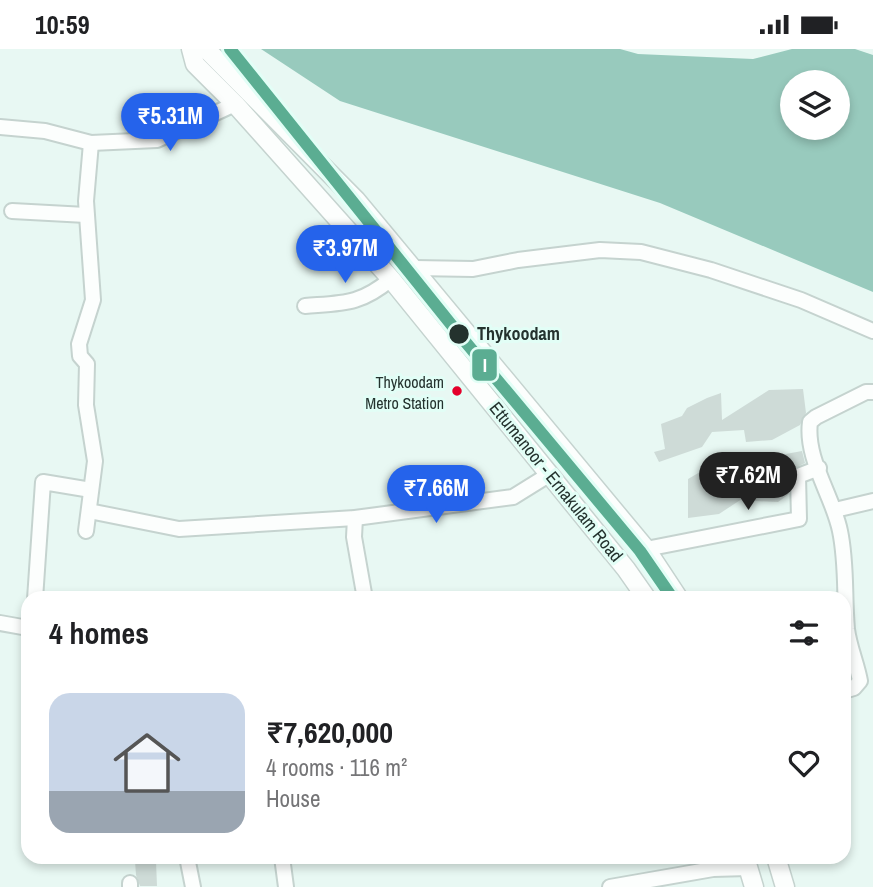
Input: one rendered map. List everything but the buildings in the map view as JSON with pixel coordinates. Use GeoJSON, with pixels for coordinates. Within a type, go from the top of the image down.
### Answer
{"type":"FeatureCollection","features":[{"type":"Feature","properties":{"kind":"main road","name":"Ettumanoor - Ernakulam Road"},"geometry":{"type":"LineString","coordinates":[[191,49],[195,64],[235,104],[391,279],[551,474],[641,591]]}},
{"type":"Feature","properties":{"kind":"main road"},"geometry":{"type":"LineString","coordinates":[[206,49],[356,200],[415,268],[646,549],[674,591]]}},
{"type":"Feature","properties":{"kind":"main road"},"geometry":{"type":"LineString","coordinates":[[746,864],[754,887]]}},
{"type":"Feature","properties":{"kind":"main road"},"geometry":{"type":"LineString","coordinates":[[778,864],[785,887]]}},
{"type":"Feature","properties":{"kind":"street"},"geometry":{"type":"LineString","coordinates":[[0,127],[45,131],[91,143],[157,140],[235,104]]}},
{"type":"Feature","properties":{"kind":"street"},"geometry":{"type":"LineString","coordinates":[[86,531],[95,461],[86,405],[89,378],[87,364],[80,356],[79,344],[93,300],[86,215],[91,143]]}},
{"type":"Feature","properties":{"kind":"street"},"geometry":{"type":"LineString","coordinates":[[12,211],[86,215]]}},
{"type":"Feature","properties":{"kind":"street"},"geometry":{"type":"LineString","coordinates":[[415,268],[473,269],[517,260],[600,250],[641,252],[711,270],[801,300],[873,331]]}},
{"type":"Feature","properties":{"kind":"street"},"geometry":{"type":"LineString","coordinates":[[305,306],[350,302],[371,296],[391,279]]}},
{"type":"Feature","properties":{"kind":"street"},"geometry":{"type":"LineString","coordinates":[[846,591],[846,561],[835,510],[809,431],[810,422],[866,392],[873,392]]}},
{"type":"Feature","properties":{"kind":"street"},"geometry":{"type":"LineString","coordinates":[[646,549],[799,519],[798,475],[819,468]]}},
{"type":"Feature","properties":{"kind":"street"},"geometry":{"type":"LineString","coordinates":[[89,511],[179,529],[355,518],[513,497],[551,474]]}},
{"type":"Feature","properties":{"kind":"street"},"geometry":{"type":"LineString","coordinates":[[36,591],[43,482],[91,489]]}},
{"type":"Feature","properties":{"kind":"street"},"geometry":{"type":"LineString","coordinates":[[835,510],[873,501]]}},
{"type":"Feature","properties":{"kind":"street"},"geometry":{"type":"LineString","coordinates":[[355,518],[354,537],[364,591]]}},
{"type":"Feature","properties":{"kind":"street"},"geometry":{"type":"LineString","coordinates":[[0,623],[21,627]]}},
{"type":"Feature","properties":{"kind":"street"},"geometry":{"type":"LineString","coordinates":[[851,648],[860,681],[851,689]]}},
{"type":"Feature","properties":{"kind":"street"},"geometry":{"type":"LineString","coordinates":[[188,864],[193,887]]}},
{"type":"Feature","properties":{"kind":"street"},"geometry":{"type":"LineString","coordinates":[[283,864],[286,887]]}},
{"type":"Feature","properties":{"kind":"street"},"geometry":{"type":"LineString","coordinates":[[610,887],[740,864]]}},
{"type":"Feature","properties":{"kind":"shaded area"},"geometry":{"type":"Polygon","coordinates":[[[261,49],[620,49],[638,54],[753,59],[792,49],[855,49],[873,55],[873,292],[660,203],[340,101],[261,49]]]}},
{"type":"Feature","properties":{"kind":"transit line","name":"I"},"geometry":{"type":"LineString","coordinates":[[230,49],[458,333],[640,551],[668,591]]}},
{"type":"Feature","properties":{"kind":"place","name":"Thykoodam"},"geometry":{"type":"Point","coordinates":[459,334]}},
{"type":"Feature","properties":{"kind":"place","name":"Thykoodam Metro Station"},"geometry":{"type":"Point","coordinates":[457,391]}}]}
